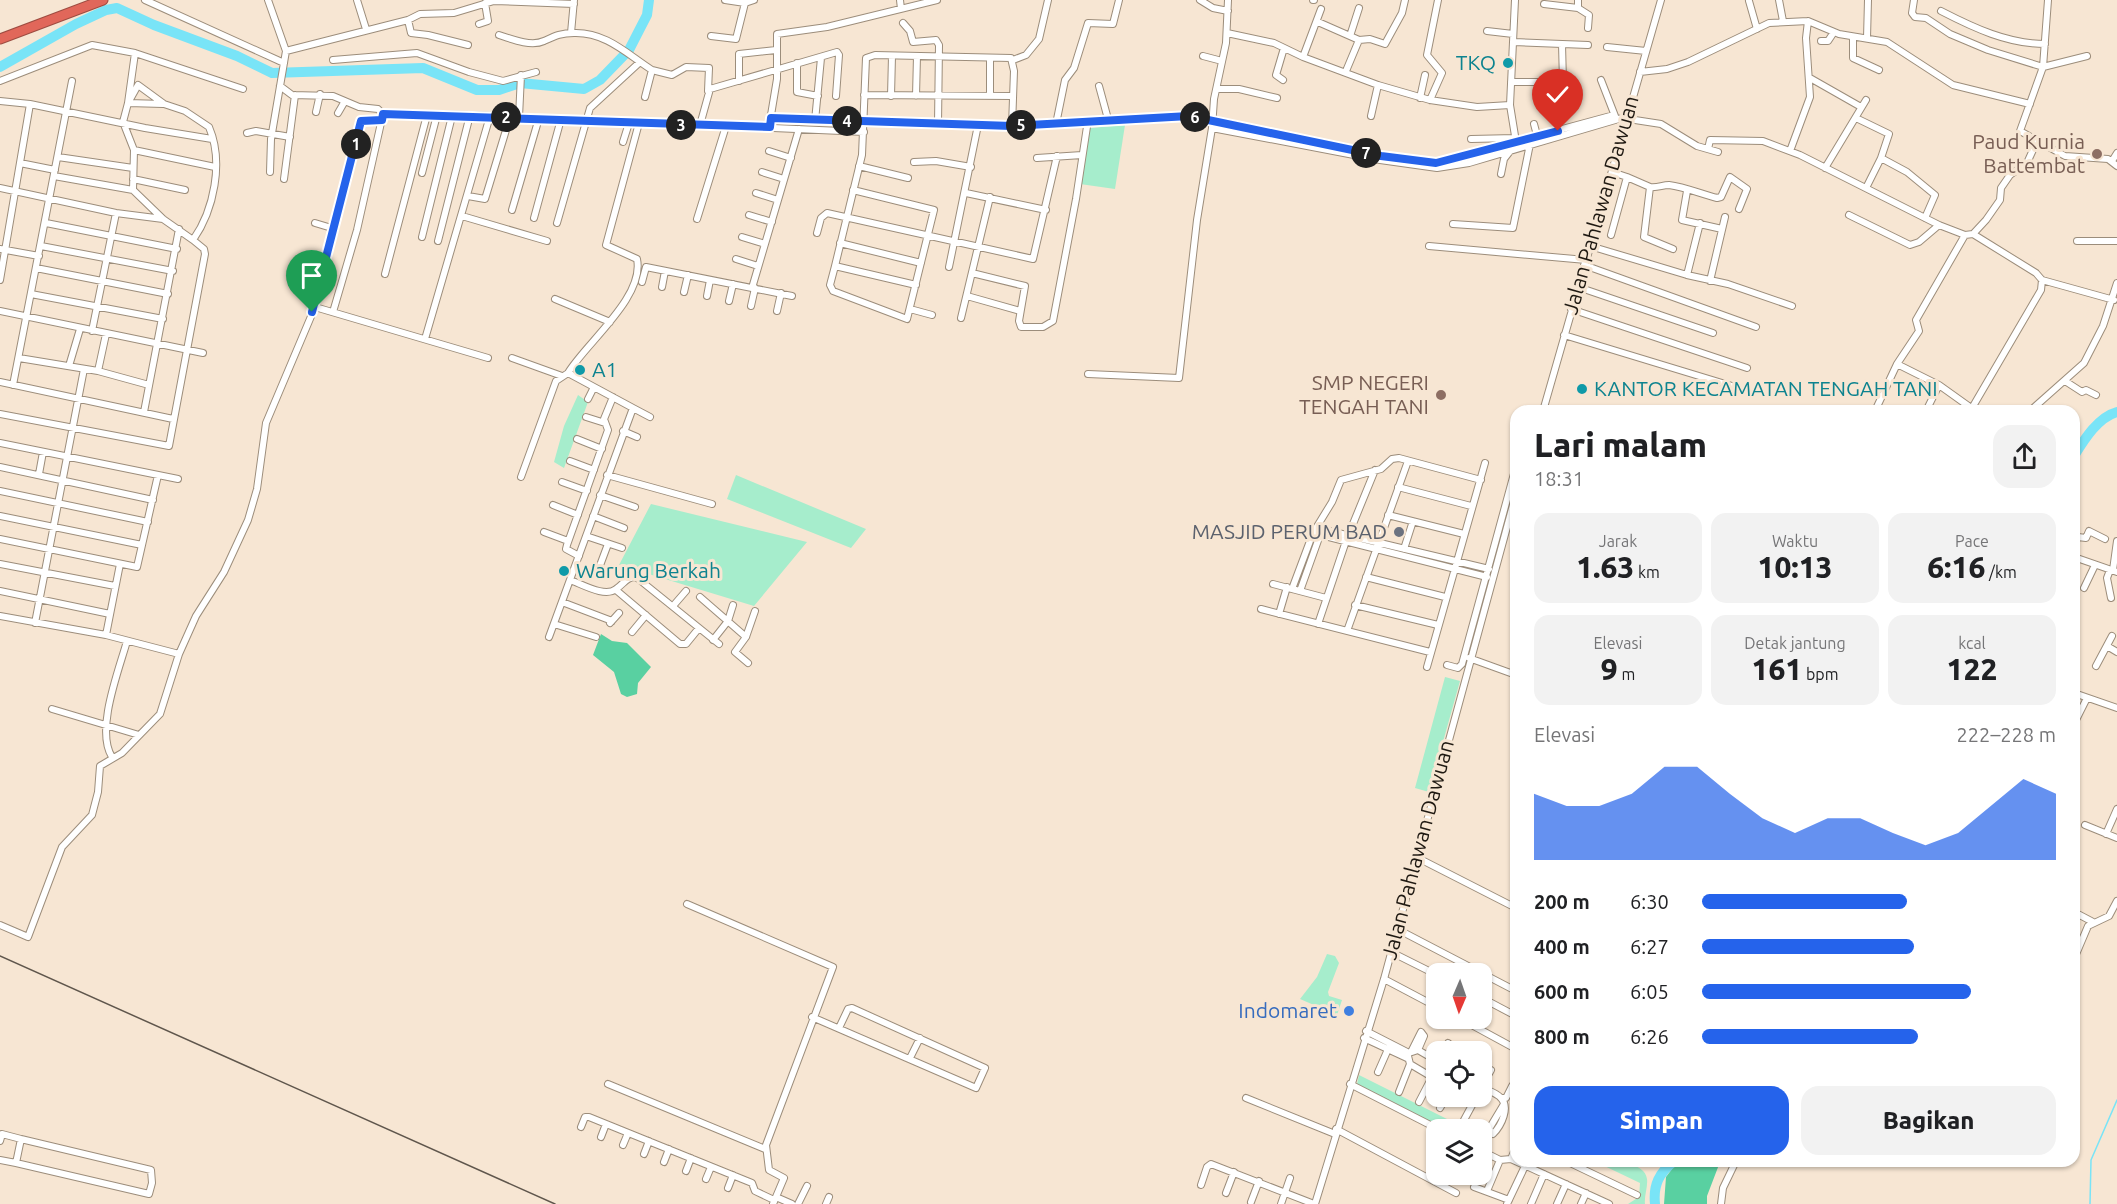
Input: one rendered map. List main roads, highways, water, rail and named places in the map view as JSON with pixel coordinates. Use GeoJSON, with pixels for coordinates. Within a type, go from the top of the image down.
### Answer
{"type":"FeatureCollection","features":[{"type":"Feature","properties":{"kind":"highway"},"geometry":{"type":"LineString","coordinates":[[0,39],[103,0]]}},
{"type":"Feature","properties":{"kind":"waterway"},"geometry":{"type":"LineString","coordinates":[[0,67],[76,24],[106,10],[117,8],[154,25],[237,56],[272,73],[423,68],[477,90],[499,90],[520,83],[584,89],[600,80],[629,50],[647,15],[649,0]]}},
{"type":"Feature","properties":{"kind":"waterway"},"geometry":{"type":"LineString","coordinates":[[2080,447],[2098,424],[2117,412]]}},
{"type":"Feature","properties":{"kind":"waterway"},"geometry":{"type":"LineString","coordinates":[[2090,1204],[2091,1160],[2117,1100]]}},
{"type":"Feature","properties":{"kind":"waterway"},"geometry":{"type":"LineString","coordinates":[[1655,1204],[1658,1180],[1667,1167]]}},
{"type":"Feature","properties":{"kind":"railway"},"geometry":{"type":"LineString","coordinates":[[0,956],[555,1204]]}},
{"type":"Feature","properties":{"kind":"place","name":"TKQ"},"geometry":{"type":"Point","coordinates":[1508,63]}},
{"type":"Feature","properties":{"kind":"place","name":"Paud Kurnia Battembat"},"geometry":{"type":"Point","coordinates":[2097,154]}},
{"type":"Feature","properties":{"kind":"place","name":"A1"},"geometry":{"type":"Point","coordinates":[580,370]}},
{"type":"Feature","properties":{"kind":"place","name":"KANTOR KECAMATAN TENGAH TANI"},"geometry":{"type":"Point","coordinates":[1582,389]}},
{"type":"Feature","properties":{"kind":"place","name":"SMP NEGERI TENGAH TANI"},"geometry":{"type":"Point","coordinates":[1441,395]}},
{"type":"Feature","properties":{"kind":"place","name":"MASJID PERUM BAD"},"geometry":{"type":"Point","coordinates":[1399,532]}},
{"type":"Feature","properties":{"kind":"place","name":"Warung Berkah"},"geometry":{"type":"Point","coordinates":[564,571]}},
{"type":"Feature","properties":{"kind":"place","name":"Indomaret"},"geometry":{"type":"Point","coordinates":[1349,1011]}}]}
